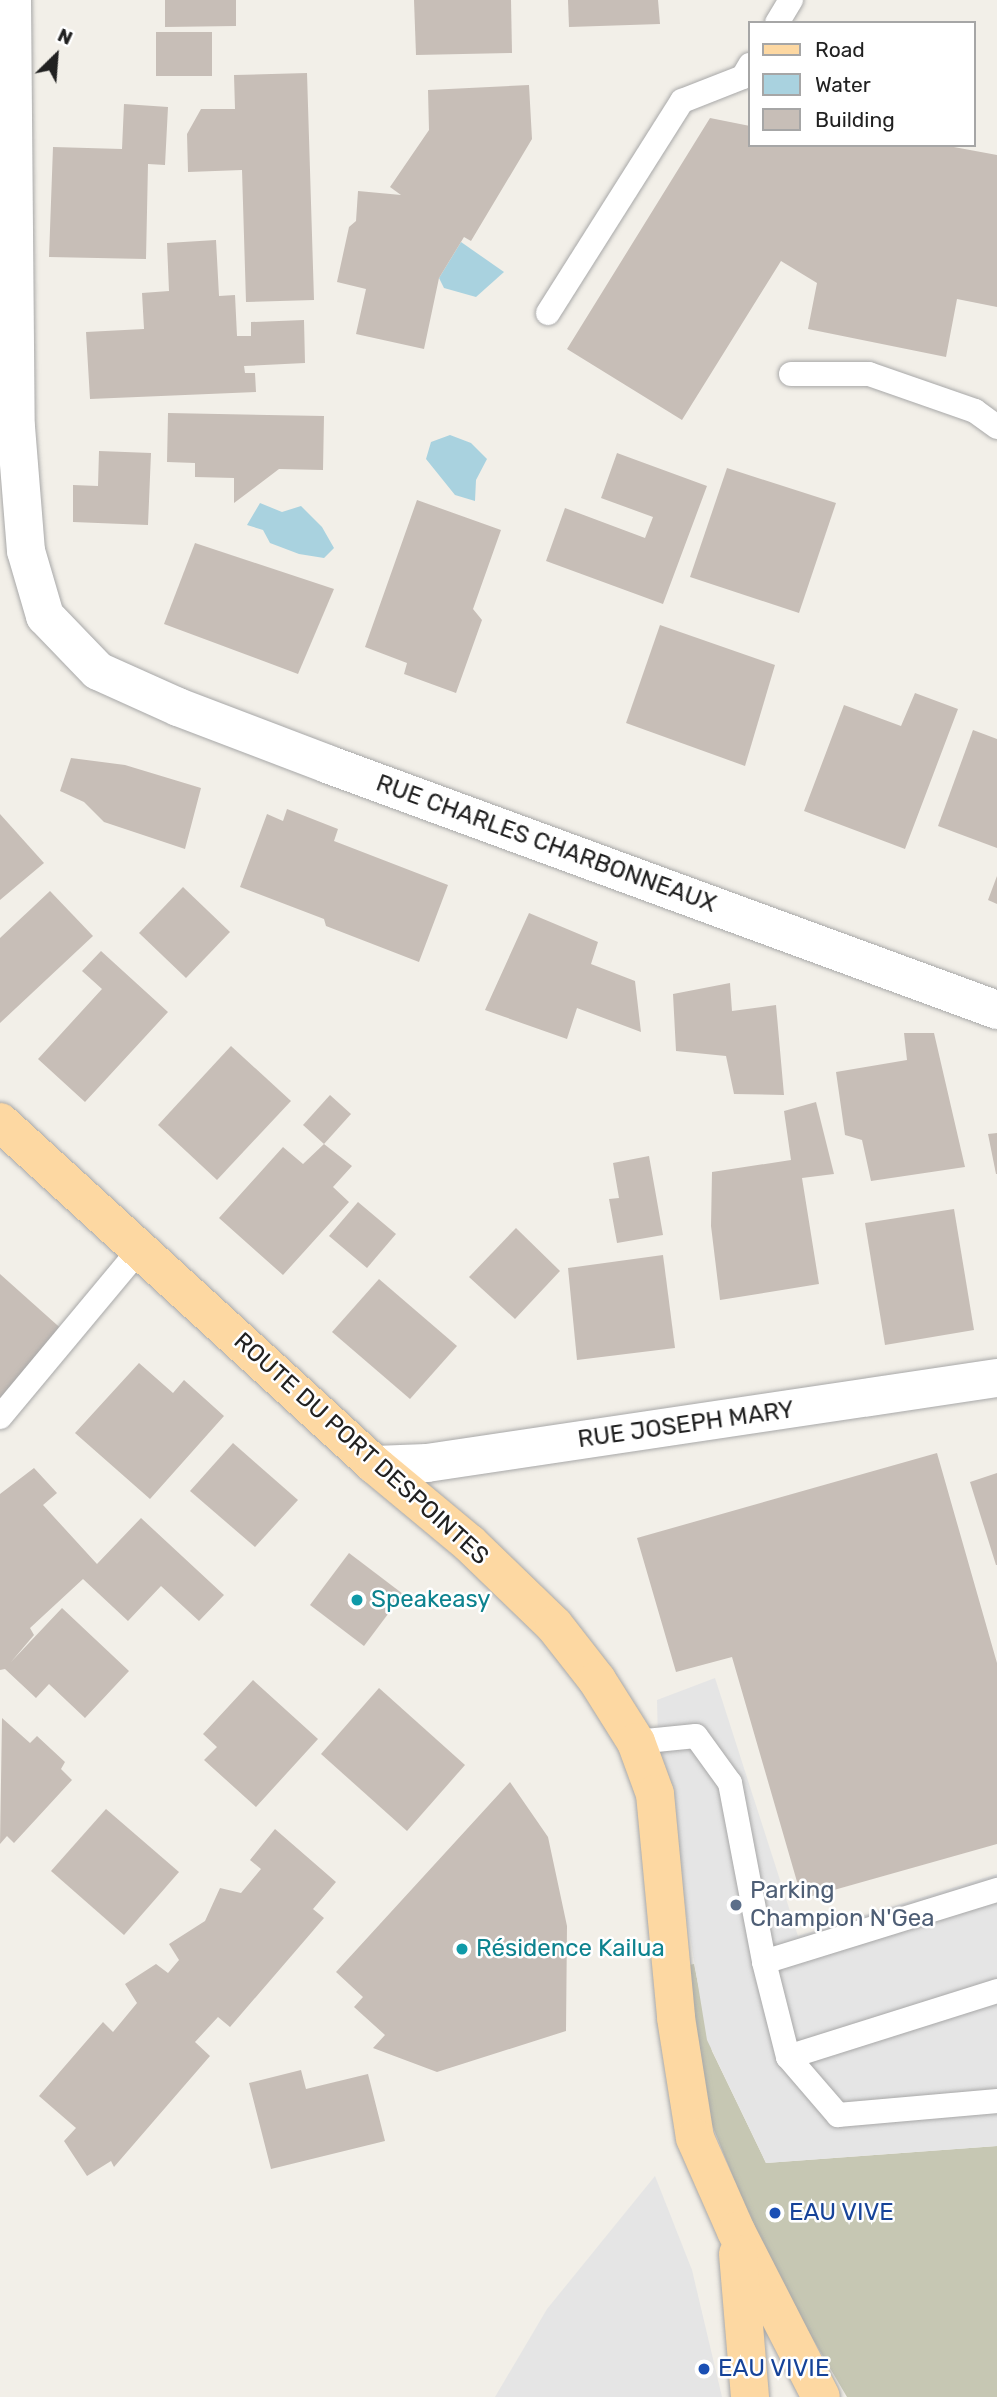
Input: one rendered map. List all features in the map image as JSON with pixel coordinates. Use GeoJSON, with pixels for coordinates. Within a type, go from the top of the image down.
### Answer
{"type":"FeatureCollection","features":[{"type":"Feature","properties":{"kind":"main road","name":"ROUTE DU PORT DESPOINTES"},"geometry":{"type":"LineString","coordinates":[[0,1122],[375,1465],[469,1543],[554,1625],[597,1680],[636,1742],[655,1794],[676,2018],[695,2138],[736,2231],[821,2397]]}},
{"type":"Feature","properties":{"kind":"main road","name":"ROUTE DU PORT DESPOINTES"},"geometry":{"type":"LineString","coordinates":[[736,2231],[750,2397]]}},
{"type":"Feature","properties":{"kind":"street","name":"RUE CHARLES CHARBONNEAUX"},"geometry":{"type":"LineString","coordinates":[[12,0],[16,427],[26,551],[45,616],[98,671],[178,707],[315,759],[997,1010]]}},
{"type":"Feature","properties":{"kind":"street","name":"RUE JOSEPH MARY"},"geometry":{"type":"LineString","coordinates":[[375,1465],[427,1463],[997,1378]]}},
{"type":"Feature","properties":{"kind":"lane"},"geometry":{"type":"LineString","coordinates":[[778,21],[791,0]]}},
{"type":"Feature","properties":{"kind":"lane"},"geometry":{"type":"LineString","coordinates":[[548,313],[682,101],[743,77],[748,68]]}},
{"type":"Feature","properties":{"kind":"lane"},"geometry":{"type":"LineString","coordinates":[[791,374],[869,374],[975,411],[997,427]]}},
{"type":"Feature","properties":{"kind":"lane"},"geometry":{"type":"LineString","coordinates":[[0,1417],[140,1249]]}},
{"type":"Feature","properties":{"kind":"lane"},"geometry":{"type":"LineString","coordinates":[[636,1742],[696,1736],[730,1783],[764,1962],[788,2057],[838,2115],[997,2101]]}},
{"type":"Feature","properties":{"kind":"lane"},"geometry":{"type":"LineString","coordinates":[[764,1962],[997,1890]]}},
{"type":"Feature","properties":{"kind":"lane"},"geometry":{"type":"LineString","coordinates":[[788,2057],[997,1992]]}},
{"type":"Feature","properties":{"kind":"shaded area","name":"Parking Champion N'Gea"},"geometry":{"type":"Polygon","coordinates":[[[715,1678],[798,1936],[997,1874],[997,2146],[766,2163],[707,2040],[658,1741],[657,1700],[715,1678]]]}},
{"type":"Feature","properties":{"kind":"shaded area"},"geometry":{"type":"Polygon","coordinates":[[[694,1964],[712,2051],[766,2163],[997,2146],[997,2397],[847,2397],[768,2263],[704,2105],[683,1966],[694,1964]]]}},
{"type":"Feature","properties":{"kind":"shaded area"},"geometry":{"type":"Polygon","coordinates":[[[655,2176],[692,2270],[722,2397],[495,2397],[547,2309],[655,2176]]]}},
{"type":"Feature","properties":{"kind":"water"},"geometry":{"type":"Polygon","coordinates":[[[461,242],[504,272],[476,297],[444,288],[439,278],[461,242]]]}},
{"type":"Feature","properties":{"kind":"water"},"geometry":{"type":"Polygon","coordinates":[[[450,435],[471,443],[487,459],[476,480],[475,501],[455,495],[426,459],[431,442],[450,435]]]}},
{"type":"Feature","properties":{"kind":"water"},"geometry":{"type":"Polygon","coordinates":[[[260,503],[282,512],[301,506],[322,527],[334,548],[324,558],[299,554],[270,543],[263,530],[247,525],[260,503]]]}},
{"type":"Feature","properties":{"kind":"building"},"geometry":{"type":"Polygon","coordinates":[[[165,0],[236,0],[236,26],[165,27],[165,0]]]}},
{"type":"Feature","properties":{"kind":"building"},"geometry":{"type":"Polygon","coordinates":[[[414,0],[511,0],[512,53],[416,55],[414,0]]]}},
{"type":"Feature","properties":{"kind":"building"},"geometry":{"type":"Polygon","coordinates":[[[568,0],[658,0],[660,24],[569,27],[568,0]]]}},
{"type":"Feature","properties":{"kind":"building"},"geometry":{"type":"Polygon","coordinates":[[[156,32],[212,32],[212,76],[156,76],[156,32]]]}},
{"type":"Feature","properties":{"kind":"building"},"geometry":{"type":"Polygon","coordinates":[[[307,73],[314,300],[246,302],[242,170],[188,172],[187,134],[201,109],[235,109],[234,75],[307,73]]]}},
{"type":"Feature","properties":{"kind":"building"},"geometry":{"type":"Polygon","coordinates":[[[529,85],[532,139],[471,241],[464,237],[439,278],[424,349],[356,334],[366,289],[337,282],[349,227],[356,221],[358,191],[401,195],[390,187],[429,130],[428,90],[529,85]]]}},
{"type":"Feature","properties":{"kind":"building"},"geometry":{"type":"Polygon","coordinates":[[[124,104],[168,107],[165,165],[148,164],[146,259],[49,257],[53,147],[122,149],[124,104]]]}},
{"type":"Feature","properties":{"kind":"building"},"geometry":{"type":"Polygon","coordinates":[[[710,118],[748,126],[748,147],[954,147],[997,155],[997,307],[957,299],[946,357],[808,329],[817,283],[781,261],[682,420],[567,349],[710,118]]]}},
{"type":"Feature","properties":{"kind":"building"},"geometry":{"type":"Polygon","coordinates":[[[216,240],[219,296],[235,295],[237,336],[251,336],[251,322],[304,320],[305,363],[244,366],[245,373],[255,373],[256,392],[90,399],[86,332],[144,329],[142,293],[169,291],[167,243],[216,240]]]}},
{"type":"Feature","properties":{"kind":"building"},"geometry":{"type":"Polygon","coordinates":[[[168,413],[324,416],[323,470],[279,469],[234,503],[234,478],[195,477],[195,463],[167,462],[168,413]]]}},
{"type":"Feature","properties":{"kind":"building"},"geometry":{"type":"Polygon","coordinates":[[[99,451],[151,453],[148,525],[73,522],[73,485],[98,486],[99,451]]]}},
{"type":"Feature","properties":{"kind":"building"},"geometry":{"type":"Polygon","coordinates":[[[617,453],[707,486],[663,604],[546,561],[565,508],[645,538],[653,517],[601,498],[617,453]]]}},
{"type":"Feature","properties":{"kind":"building"},"geometry":{"type":"Polygon","coordinates":[[[727,468],[836,503],[799,613],[690,577],[727,468]]]}},
{"type":"Feature","properties":{"kind":"building"},"geometry":{"type":"Polygon","coordinates":[[[417,500],[501,530],[473,609],[482,620],[456,693],[404,674],[407,663],[365,647],[417,500]]]}},
{"type":"Feature","properties":{"kind":"building"},"geometry":{"type":"Polygon","coordinates":[[[195,543],[334,589],[298,674],[164,624],[195,543]]]}},
{"type":"Feature","properties":{"kind":"building"},"geometry":{"type":"Polygon","coordinates":[[[660,625],[775,665],[745,766],[626,723],[660,625]]]}},
{"type":"Feature","properties":{"kind":"building"},"geometry":{"type":"Polygon","coordinates":[[[915,693],[958,709],[905,849],[804,811],[844,705],[901,726],[915,693]]]}},
{"type":"Feature","properties":{"kind":"building"},"geometry":{"type":"Polygon","coordinates":[[[973,730],[997,739],[997,848],[938,826],[973,730]]]}},
{"type":"Feature","properties":{"kind":"building"},"geometry":{"type":"Polygon","coordinates":[[[71,758],[125,765],[201,788],[185,849],[104,822],[84,802],[60,791],[71,758]]]}},
{"type":"Feature","properties":{"kind":"building"},"geometry":{"type":"Polygon","coordinates":[[[287,809],[338,829],[334,841],[448,885],[419,962],[326,926],[324,919],[240,887],[267,814],[283,821],[287,809]]]}},
{"type":"Feature","properties":{"kind":"building"},"geometry":{"type":"Polygon","coordinates":[[[0,814],[44,863],[0,900],[0,814]]]}},
{"type":"Feature","properties":{"kind":"building"},"geometry":{"type":"Polygon","coordinates":[[[997,876],[997,904],[988,900],[997,876]]]}},
{"type":"Feature","properties":{"kind":"building"},"geometry":{"type":"Polygon","coordinates":[[[183,887],[230,932],[186,978],[139,933],[183,887]]]}},
{"type":"Feature","properties":{"kind":"building"},"geometry":{"type":"Polygon","coordinates":[[[50,891],[93,936],[0,1023],[0,938],[50,891]]]}},
{"type":"Feature","properties":{"kind":"building"},"geometry":{"type":"Polygon","coordinates":[[[529,913],[598,942],[591,964],[635,981],[641,1032],[577,1008],[567,1039],[485,1010],[529,913]]]}},
{"type":"Feature","properties":{"kind":"building"},"geometry":{"type":"Polygon","coordinates":[[[101,951],[168,1012],[85,1102],[38,1059],[102,989],[82,971],[101,951]]]}},
{"type":"Feature","properties":{"kind":"building"},"geometry":{"type":"Polygon","coordinates":[[[730,983],[732,1011],[776,1005],[784,1095],[734,1094],[726,1056],[676,1051],[673,994],[730,983]]]}},
{"type":"Feature","properties":{"kind":"building"},"geometry":{"type":"Polygon","coordinates":[[[904,1033],[934,1033],[965,1167],[871,1181],[862,1140],[845,1135],[836,1072],[907,1060],[904,1033]]]}},
{"type":"Feature","properties":{"kind":"building"},"geometry":{"type":"Polygon","coordinates":[[[231,1046],[291,1101],[217,1180],[158,1125],[231,1046]]]}},
{"type":"Feature","properties":{"kind":"building"},"geometry":{"type":"Polygon","coordinates":[[[330,1095],[351,1114],[324,1144],[303,1125],[330,1095]]]}},
{"type":"Feature","properties":{"kind":"building"},"geometry":{"type":"Polygon","coordinates":[[[816,1102],[834,1174],[802,1178],[819,1284],[720,1300],[711,1226],[712,1172],[791,1160],[784,1111],[816,1102]]]}},
{"type":"Feature","properties":{"kind":"building"},"geometry":{"type":"Polygon","coordinates":[[[997,1133],[997,1174],[996,1174],[988,1134],[997,1133]]]}},
{"type":"Feature","properties":{"kind":"building"},"geometry":{"type":"Polygon","coordinates":[[[324,1144],[352,1166],[333,1187],[349,1202],[283,1275],[219,1218],[283,1147],[303,1164],[324,1144]]]}},
{"type":"Feature","properties":{"kind":"building"},"geometry":{"type":"Polygon","coordinates":[[[649,1156],[663,1235],[617,1243],[609,1199],[619,1198],[613,1163],[649,1156]]]}},
{"type":"Feature","properties":{"kind":"building"},"geometry":{"type":"Polygon","coordinates":[[[358,1202],[396,1234],[367,1268],[329,1236],[358,1202]]]}},
{"type":"Feature","properties":{"kind":"building"},"geometry":{"type":"Polygon","coordinates":[[[954,1209],[974,1330],[885,1345],[865,1223],[954,1209]]]}},
{"type":"Feature","properties":{"kind":"building"},"geometry":{"type":"Polygon","coordinates":[[[516,1228],[560,1271],[515,1319],[469,1277],[516,1228]]]}},
{"type":"Feature","properties":{"kind":"building"},"geometry":{"type":"Polygon","coordinates":[[[663,1255],[675,1348],[577,1360],[568,1268],[663,1255]]]}},
{"type":"Feature","properties":{"kind":"building"},"geometry":{"type":"Polygon","coordinates":[[[0,1274],[66,1333],[0,1408],[0,1274]]]}},
{"type":"Feature","properties":{"kind":"building"},"geometry":{"type":"Polygon","coordinates":[[[379,1279],[457,1346],[410,1399],[332,1332],[379,1279]]]}},
{"type":"Feature","properties":{"kind":"building"},"geometry":{"type":"Polygon","coordinates":[[[139,1363],[173,1393],[184,1380],[224,1416],[150,1499],[75,1433],[139,1363]]]}},
{"type":"Feature","properties":{"kind":"building"},"geometry":{"type":"Polygon","coordinates":[[[233,1443],[298,1500],[255,1547],[190,1491],[233,1443]]]}},
{"type":"Feature","properties":{"kind":"building"},"geometry":{"type":"Polygon","coordinates":[[[937,1453],[997,1663],[997,1844],[802,1899],[732,1657],[676,1672],[637,1538],[937,1453]]]}},
{"type":"Feature","properties":{"kind":"building"},"geometry":{"type":"Polygon","coordinates":[[[34,1468],[57,1493],[43,1505],[97,1564],[141,1518],[224,1595],[199,1621],[161,1586],[128,1621],[83,1579],[30,1628],[34,1635],[11,1662],[62,1608],[129,1671],[85,1718],[49,1684],[36,1698],[5,1669],[0,1670],[0,1494],[34,1468]]]}},
{"type":"Feature","properties":{"kind":"building"},"geometry":{"type":"Polygon","coordinates":[[[997,1473],[997,1565],[996,1565],[970,1482],[997,1473]]]}},
{"type":"Feature","properties":{"kind":"building","name":"Speakeasy"},"geometry":{"type":"Polygon","coordinates":[[[349,1553],[403,1594],[364,1646],[310,1605],[349,1553]]]}},
{"type":"Feature","properties":{"kind":"building"},"geometry":{"type":"Polygon","coordinates":[[[253,1680],[318,1739],[256,1807],[204,1760],[217,1747],[203,1734],[253,1680]]]}},
{"type":"Feature","properties":{"kind":"building"},"geometry":{"type":"Polygon","coordinates":[[[379,1688],[465,1765],[407,1831],[321,1754],[379,1688]]]}},
{"type":"Feature","properties":{"kind":"building"},"geometry":{"type":"Polygon","coordinates":[[[2,1718],[30,1743],[37,1736],[65,1762],[61,1769],[72,1780],[14,1843],[7,1836],[0,1844],[2,1718]]]}},
{"type":"Feature","properties":{"kind":"building","name":"Résidence Kailua"},"geometry":{"type":"Polygon","coordinates":[[[510,1782],[548,1837],[567,1926],[566,2031],[437,2072],[373,2048],[385,2035],[354,2007],[363,1997],[336,1972],[510,1782]]]}},
{"type":"Feature","properties":{"kind":"building"},"geometry":{"type":"Polygon","coordinates":[[[106,1809],[179,1872],[124,1935],[51,1871],[106,1809]]]}},
{"type":"Feature","properties":{"kind":"building"},"geometry":{"type":"Polygon","coordinates":[[[275,1829],[336,1882],[313,1909],[324,1918],[230,2027],[218,2017],[195,2042],[210,2056],[114,2167],[111,2161],[87,2176],[64,2141],[76,2128],[39,2096],[103,2022],[113,2032],[137,2003],[125,1984],[156,1964],[168,1973],[179,1960],[169,1944],[205,1921],[220,1888],[241,1893],[261,1869],[250,1860],[275,1829]]]}},
{"type":"Feature","properties":{"kind":"building"},"geometry":{"type":"Polygon","coordinates":[[[301,2070],[306,2089],[368,2074],[385,2141],[271,2169],[249,2083],[301,2070]]]}},
{"type":"Feature","properties":{"kind":"place","name":"Speakeasy"},"geometry":{"type":"Point","coordinates":[357,1600]}},
{"type":"Feature","properties":{"kind":"place","name":"Parking Champion N'Gea"},"geometry":{"type":"Point","coordinates":[736,1905]}},
{"type":"Feature","properties":{"kind":"place","name":"Résidence Kailua"},"geometry":{"type":"Point","coordinates":[462,1949]}},
{"type":"Feature","properties":{"kind":"place","name":"EAU VIVE"},"geometry":{"type":"Point","coordinates":[775,2213]}},
{"type":"Feature","properties":{"kind":"place","name":"EAU VIVIE"},"geometry":{"type":"Point","coordinates":[704,2369]}}]}
